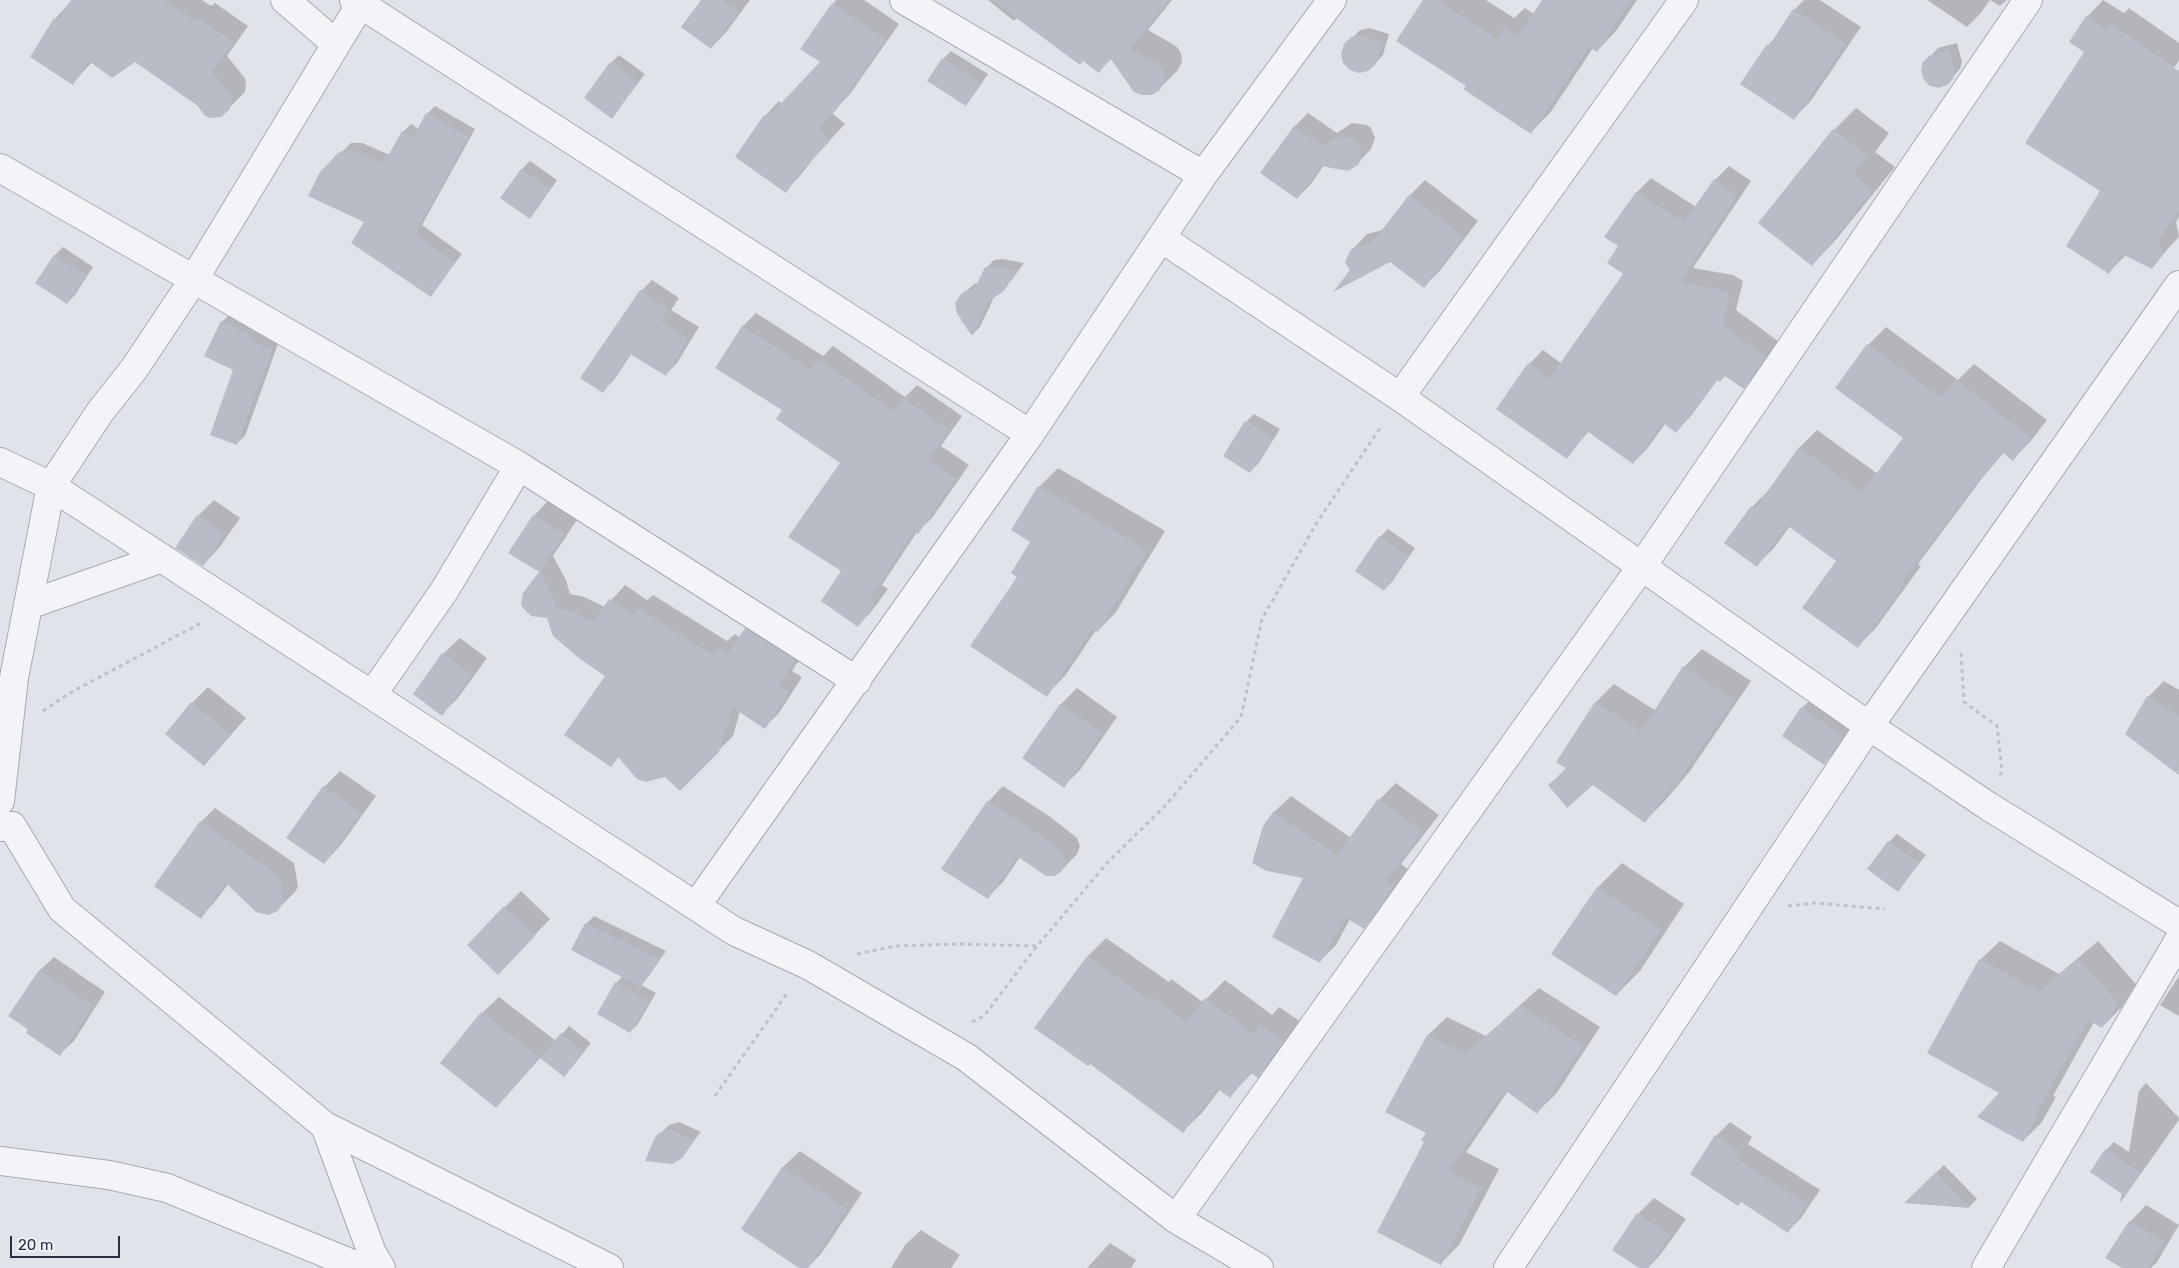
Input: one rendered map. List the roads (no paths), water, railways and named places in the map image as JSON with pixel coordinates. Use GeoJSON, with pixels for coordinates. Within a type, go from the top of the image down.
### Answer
{"type":"FeatureCollection","features":[{"type":"Feature","properties":{"kind":"street"},"geometry":{"type":"LineString","coordinates":[[285,0],[336,44]]}},
{"type":"Feature","properties":{"kind":"street"},"geometry":{"type":"LineString","coordinates":[[904,0],[1203,175]]}},
{"type":"Feature","properties":{"kind":"street"},"geometry":{"type":"LineString","coordinates":[[696,906],[1030,434],[1203,175],[1332,0]]}},
{"type":"Feature","properties":{"kind":"street"},"geometry":{"type":"LineString","coordinates":[[1400,398],[1684,0]]}},
{"type":"Feature","properties":{"kind":"street"},"geometry":{"type":"LineString","coordinates":[[1176,1219],[1642,566],[2028,0]]}},
{"type":"Feature","properties":{"kind":"street"},"geometry":{"type":"LineString","coordinates":[[0,801],[8,734],[7,674],[28,605],[51,486],[100,412],[134,369],[194,279],[336,44],[359,1],[1030,434]]}},
{"type":"Feature","properties":{"kind":"street"},"geometry":{"type":"LineString","coordinates":[[0,168],[519,466],[857,681]]}},
{"type":"Feature","properties":{"kind":"street"},"geometry":{"type":"LineString","coordinates":[[1161,238],[1400,398],[1869,726],[1988,806],[2179,924]]}},
{"type":"Feature","properties":{"kind":"street"},"geometry":{"type":"LineString","coordinates":[[1508,1268],[1869,726],[2179,284]]}},
{"type":"Feature","properties":{"kind":"street"},"geometry":{"type":"LineString","coordinates":[[0,462],[51,486],[734,931],[808,965],[966,1057],[1176,1219],[1259,1268]]}},
{"type":"Feature","properties":{"kind":"street"},"geometry":{"type":"LineString","coordinates":[[372,695],[444,591],[519,466]]}},
{"type":"Feature","properties":{"kind":"street"},"geometry":{"type":"LineString","coordinates":[[28,605],[162,558]]}},
{"type":"Feature","properties":{"kind":"street"},"geometry":{"type":"LineString","coordinates":[[0,827],[12,826],[62,909],[325,1126],[609,1268]]}},
{"type":"Feature","properties":{"kind":"street"},"geometry":{"type":"LineString","coordinates":[[1986,1268],[2179,940]]}},
{"type":"Feature","properties":{"kind":"street"},"geometry":{"type":"LineString","coordinates":[[325,1126],[372,1253],[381,1268]]}},
{"type":"Feature","properties":{"kind":"street"},"geometry":{"type":"LineString","coordinates":[[0,1161],[109,1175],[167,1188],[242,1217],[362,1268]]}}]}
